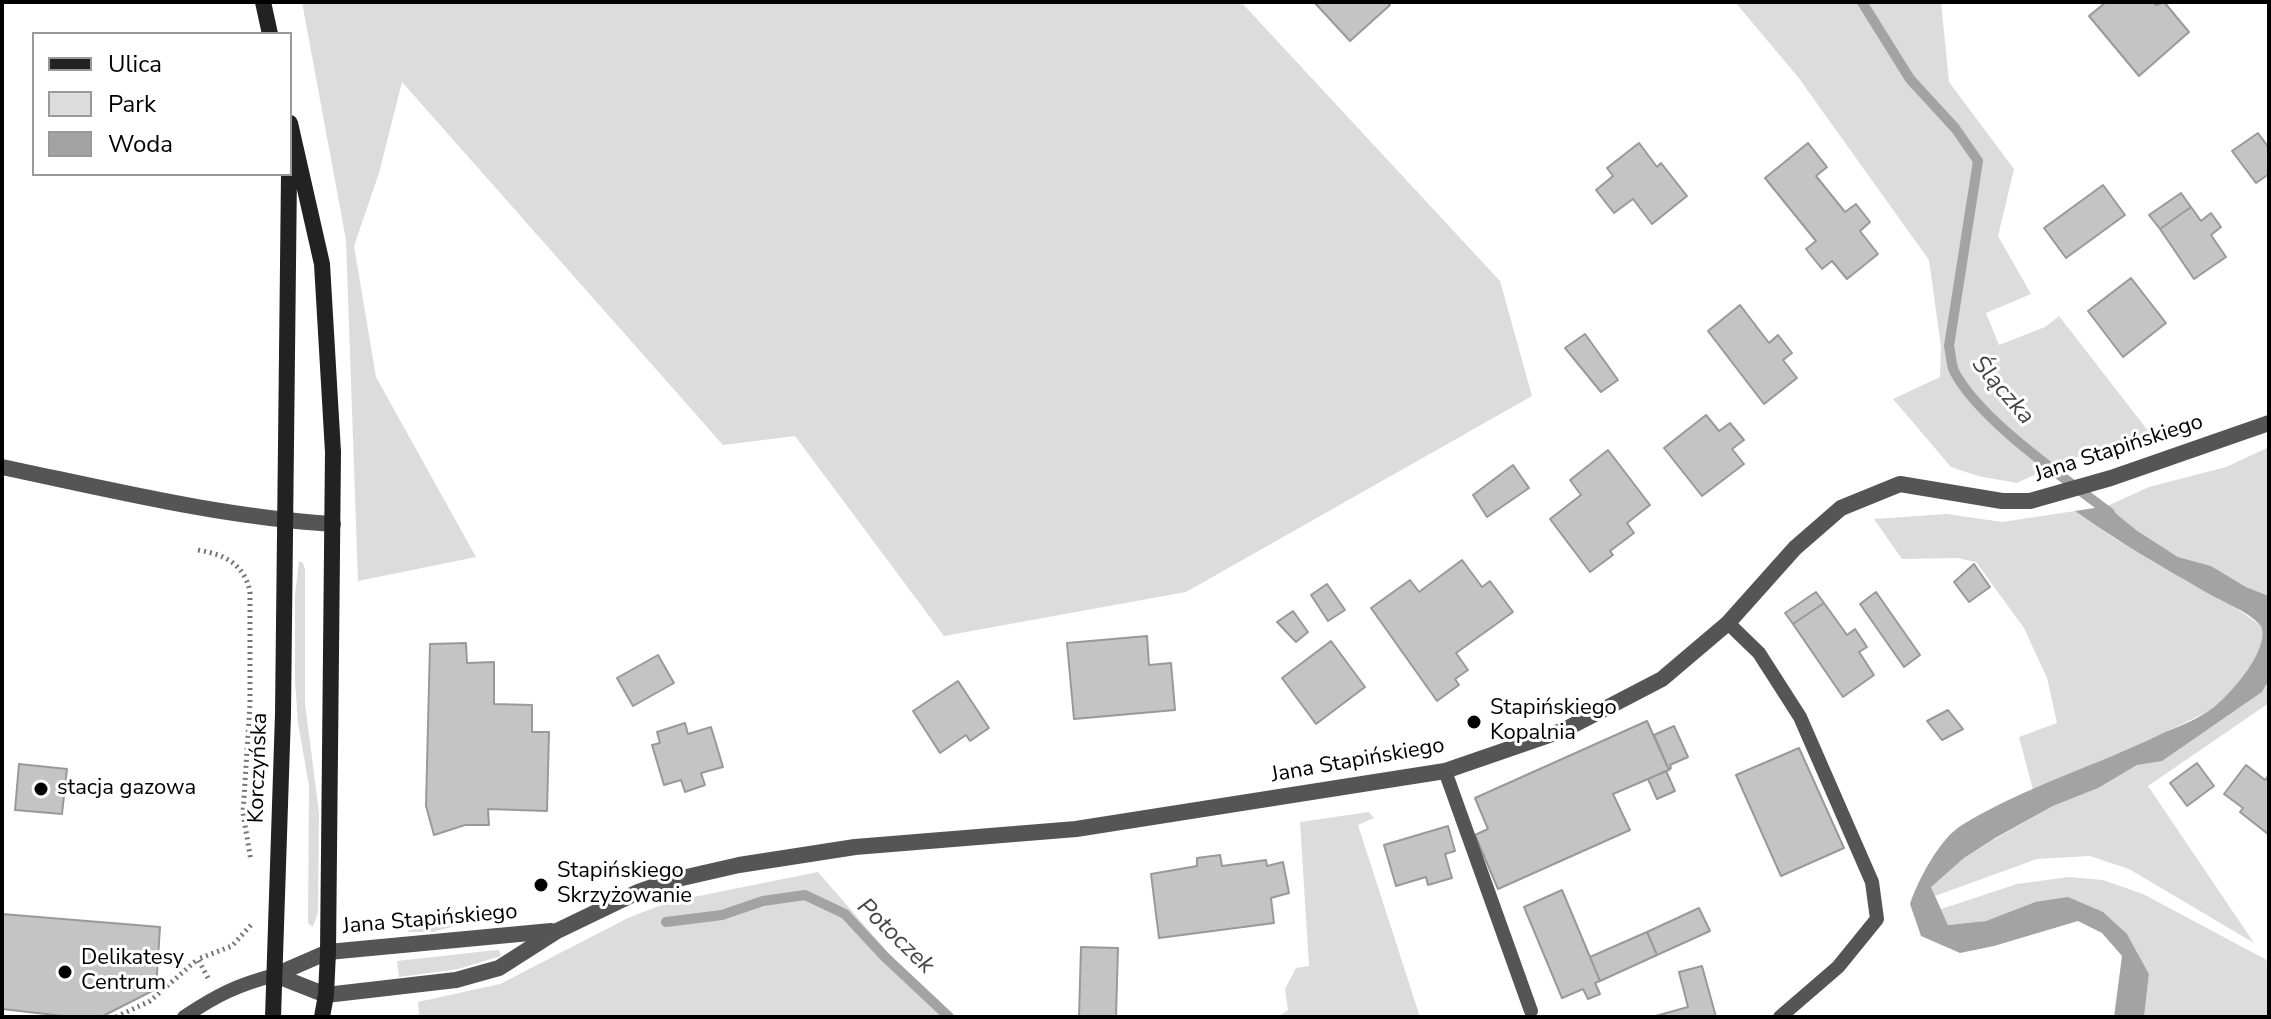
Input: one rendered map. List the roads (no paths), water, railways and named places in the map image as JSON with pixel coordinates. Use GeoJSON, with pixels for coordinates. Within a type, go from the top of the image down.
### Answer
{"type":"FeatureCollection","features":[{"type":"Feature","properties":{"kind":"main road"},"geometry":{"type":"LineString","coordinates":[[263,2],[270,32]]}},
{"type":"Feature","properties":{"kind":"main road"},"geometry":{"type":"LineString","coordinates":[[292,132],[322,264],[333,452],[328,952],[322,1017]]}},
{"type":"Feature","properties":{"kind":"main road","name":"Korczyńska"},"geometry":{"type":"LineString","coordinates":[[273,1017],[286,521],[289,176]]}},
{"type":"Feature","properties":{"kind":"street","name":"Jana Stapińskiego"},"geometry":{"type":"LineString","coordinates":[[275,975],[326,995],[477,976],[499,968],[557,931],[638,892],[669,881],[739,865],[855,847],[1076,829],[1445,771],[1564,730],[1662,679],[1728,623],[1795,548],[1841,508],[1900,484],[2002,501],[2030,501],[2111,478],[2269,423]]}},
{"type":"Feature","properties":{"kind":"street"},"geometry":{"type":"LineString","coordinates":[[2,467],[206,510],[333,524]]}},
{"type":"Feature","properties":{"kind":"street","name":"Jana Stapińskiego"},"geometry":{"type":"LineString","coordinates":[[275,975],[328,952],[557,931]]}},
{"type":"Feature","properties":{"kind":"lane"},"geometry":{"type":"LineString","coordinates":[[1728,623],[1759,653],[1800,717],[1872,882],[1877,919],[1838,967],[1780,1017]]}},
{"type":"Feature","properties":{"kind":"lane"},"geometry":{"type":"LineString","coordinates":[[1445,771],[1531,1011]]}},
{"type":"Feature","properties":{"kind":"lane"},"geometry":{"type":"LineString","coordinates":[[184,1017],[217,994],[275,975]]}},
{"type":"Feature","properties":{"kind":"water"},"geometry":{"type":"Polygon","coordinates":[[[2107,506],[2136,530],[2178,557],[2211,566],[2246,587],[2269,596],[2269,680],[2262,692],[2162,761],[2137,765],[2098,788],[2053,806],[1964,858],[1931,887],[1948,925],[1986,921],[2035,902],[2068,897],[2103,912],[2127,934],[2149,974],[2144,1017],[2114,1017],[2122,956],[2102,933],[2078,921],[1960,953],[1921,936],[1910,904],[1931,860],[1946,839],[1962,825],[2010,799],[2199,717],[2227,695],[2246,672],[2260,647],[2261,626],[2255,620],[2139,553],[2075,511],[2107,506]]]}},
{"type":"Feature","properties":{"kind":"waterway","name":"Ślączka"},"geometry":{"type":"LineString","coordinates":[[1862,2],[1910,79],[1955,128],[1978,161],[1949,346],[1954,371],[1966,390],[2002,428],[2110,513]]}},
{"type":"Feature","properties":{"kind":"waterway","name":"Potoczek"},"geometry":{"type":"LineString","coordinates":[[666,922],[722,915],[763,901],[805,895],[845,914],[949,1017]]}},
{"type":"Feature","properties":{"kind":"place","name":"Stapińskiego Kopalnia"},"geometry":{"type":"Point","coordinates":[1474,722]}},
{"type":"Feature","properties":{"kind":"place","name":"stacja gazowa"},"geometry":{"type":"Point","coordinates":[41,789]}},
{"type":"Feature","properties":{"kind":"place","name":"Stapińskiego Skrzyżowanie"},"geometry":{"type":"Point","coordinates":[541,885]}},
{"type":"Feature","properties":{"kind":"place","name":"Delikatesy Centrum"},"geometry":{"type":"Point","coordinates":[65,972]}}]}
